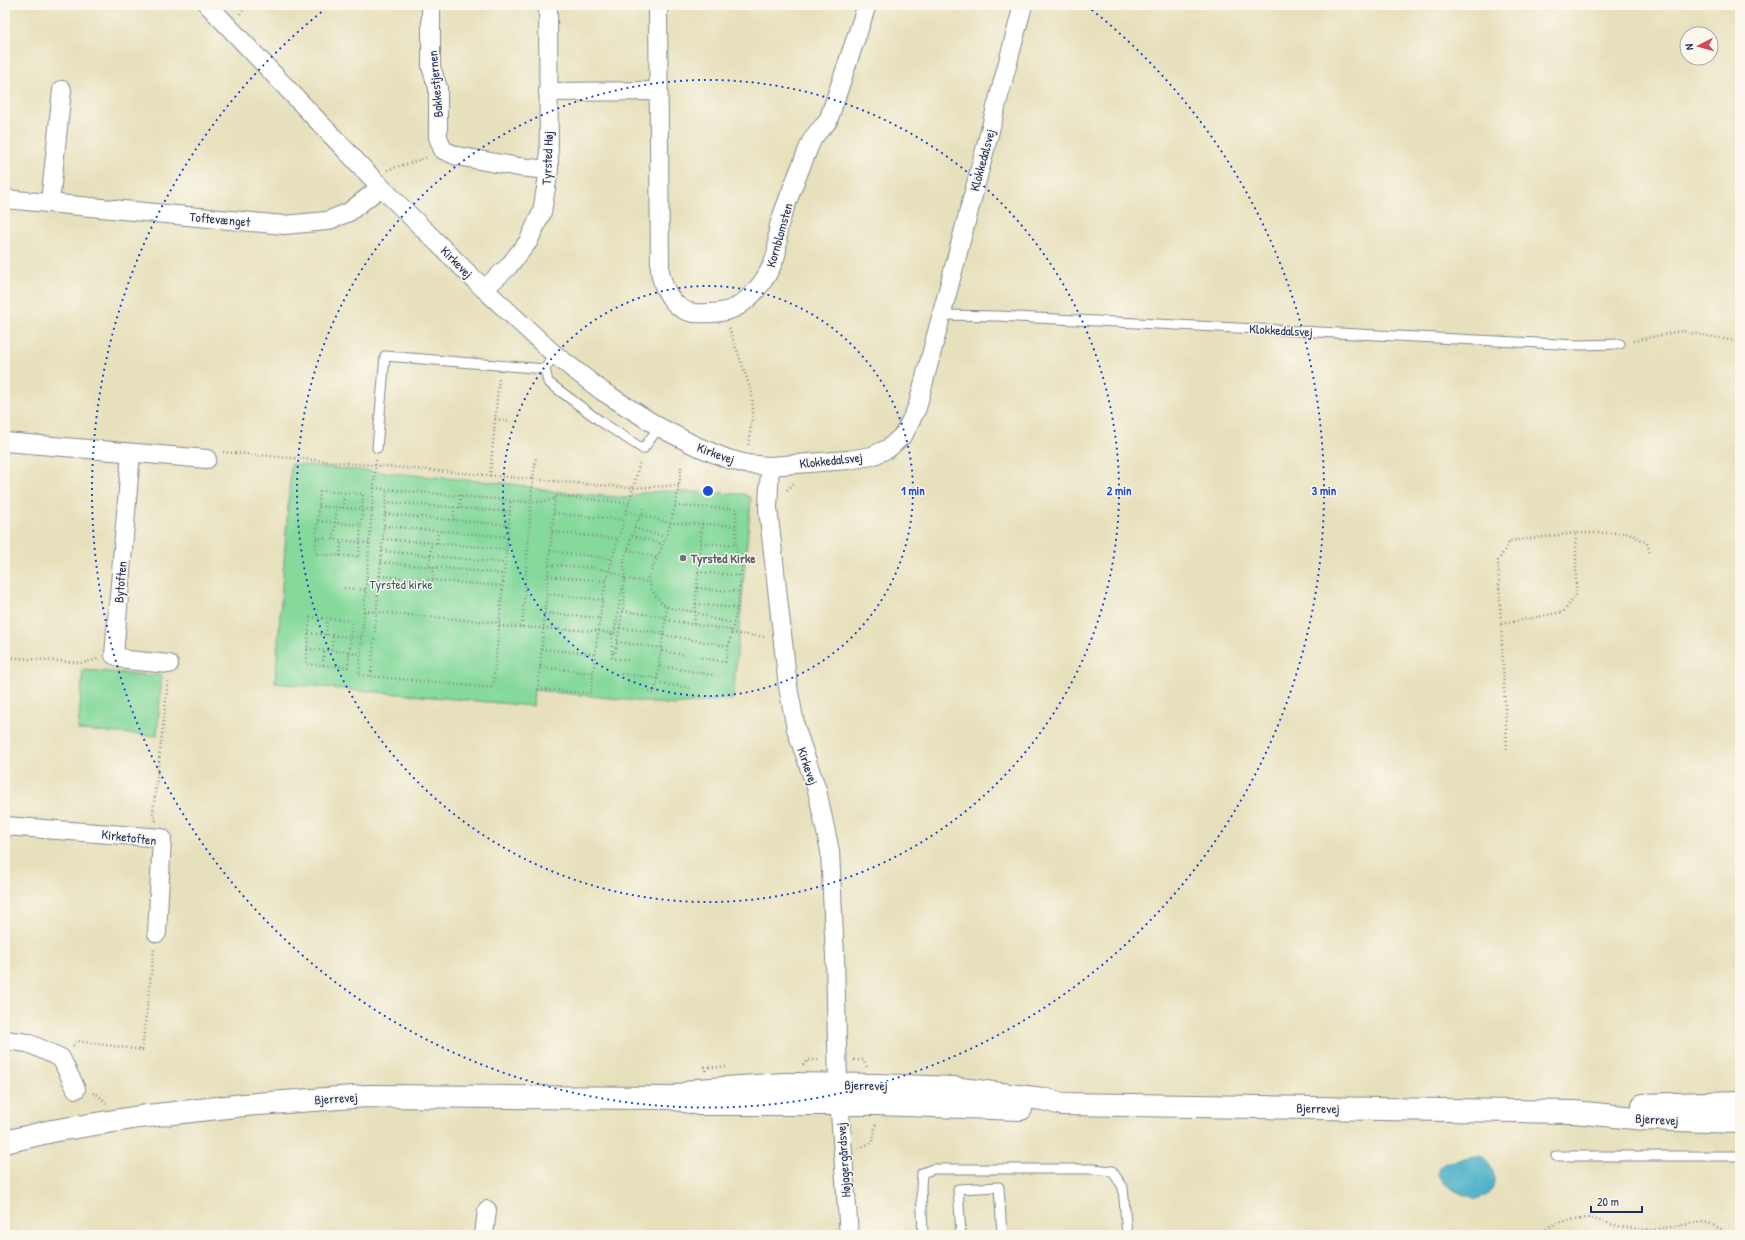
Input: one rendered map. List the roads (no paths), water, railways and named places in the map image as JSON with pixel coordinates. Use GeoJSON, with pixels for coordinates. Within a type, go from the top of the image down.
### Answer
{"type":"FeatureCollection","features":[{"type":"Feature","properties":{"kind":"street","name":"Kirkevej"},"geometry":{"type":"LineString","coordinates":[[208,5],[377,184],[484,289],[550,361],[602,391],[658,427],[694,445],[728,459],[746,464],[770,466],[768,508],[790,694],[796,730],[817,790],[830,851],[835,957],[833,1091]]}},
{"type":"Feature","properties":{"kind":"street","name":"Bakkestjernen"},"geometry":{"type":"LineString","coordinates":[[431,5],[431,67],[438,88],[438,137],[443,150],[457,156],[519,168],[549,170]]}},
{"type":"Feature","properties":{"kind":"street","name":"Tyrsted Høj"},"geometry":{"type":"LineString","coordinates":[[484,289],[508,267],[528,242],[542,212],[549,170],[548,5]]}},
{"type":"Feature","properties":{"kind":"street","name":"Kornblomsten"},"geometry":{"type":"LineString","coordinates":[[658,5],[657,91],[660,263],[662,283],[675,303],[692,312],[723,311],[741,305],[751,296],[768,273],[778,247],[779,226],[814,135],[823,128],[828,121],[867,5]]}},
{"type":"Feature","properties":{"kind":"street","name":"Klokkedalsvej"},"geometry":{"type":"LineString","coordinates":[[770,466],[848,460],[872,456],[889,448],[904,434],[917,408],[1023,5]]}},
{"type":"Feature","properties":{"kind":"street"},"geometry":{"type":"LineString","coordinates":[[50,203],[62,90]]}},
{"type":"Feature","properties":{"kind":"street"},"geometry":{"type":"LineString","coordinates":[[548,92],[657,91]]}},
{"type":"Feature","properties":{"kind":"street","name":"Toftevænget"},"geometry":{"type":"LineString","coordinates":[[5,199],[284,225],[327,221],[350,212],[377,184]]}},
{"type":"Feature","properties":{"kind":"street"},"geometry":{"type":"LineString","coordinates":[[5,442],[206,460]]}},
{"type":"Feature","properties":{"kind":"street","name":"Bytoften"},"geometry":{"type":"LineString","coordinates":[[131,453],[114,655],[127,660],[169,664]]}},
{"type":"Feature","properties":{"kind":"street","name":"Kirketoften"},"geometry":{"type":"LineString","coordinates":[[5,826],[162,838],[157,933]]}},
{"type":"Feature","properties":{"kind":"street"},"geometry":{"type":"LineString","coordinates":[[5,1040],[28,1043],[60,1058],[76,1089]]}},
{"type":"Feature","properties":{"kind":"street","name":"Bjerrevej"},"geometry":{"type":"LineString","coordinates":[[5,1142],[52,1131],[139,1117],[244,1105],[359,1097],[671,1098],[699,1104],[833,1091],[953,1088],[1043,1098],[1062,1104],[1574,1112],[1645,1118],[1740,1122]]}},
{"type":"Feature","properties":{"kind":"street","name":"Højagergårdsvej"},"geometry":{"type":"LineString","coordinates":[[833,1091],[849,1235]]}},
{"type":"Feature","properties":{"kind":"street","name":"Bjerrevej"},"geometry":{"type":"LineString","coordinates":[[1574,1112],[1642,1105],[1740,1102]]}},
{"type":"Feature","properties":{"kind":"street"},"geometry":{"type":"LineString","coordinates":[[484,1235],[487,1210]]}},
{"type":"Feature","properties":{"kind":"lane","name":"Klokkedalsvej"},"geometry":{"type":"LineString","coordinates":[[941,315],[1013,317],[1570,344],[1620,344]]}},
{"type":"Feature","properties":{"kind":"lane"},"geometry":{"type":"LineString","coordinates":[[377,448],[385,356],[500,365],[550,361],[548,382],[600,421],[643,449],[658,427]]}},
{"type":"Feature","properties":{"kind":"lane"},"geometry":{"type":"LineString","coordinates":[[1556,1156],[1740,1156]]}},
{"type":"Feature","properties":{"kind":"lane"},"geometry":{"type":"LineString","coordinates":[[923,1235],[921,1188],[922,1173],[932,1169],[1093,1169],[1112,1171],[1123,1187],[1127,1235]]}},
{"type":"Feature","properties":{"kind":"lane"},"geometry":{"type":"LineString","coordinates":[[961,1235],[958,1189],[999,1187],[1002,1235]]}},
{"type":"Feature","properties":{"kind":"water"},"geometry":{"type":"Polygon","coordinates":[[[1481,1156],[1489,1163],[1494,1174],[1491,1189],[1488,1194],[1482,1198],[1476,1200],[1455,1191],[1442,1181],[1438,1175],[1438,1169],[1443,1163],[1481,1156]]]}},
{"type":"Feature","properties":{"kind":"place","name":"Tyrsted Kirke"},"geometry":{"type":"Point","coordinates":[683,558]}},
{"type":"Feature","properties":{"kind":"park label","name":"Tyrsted kirke"},"geometry":{"type":"Point","coordinates":[401,584]}}]}
